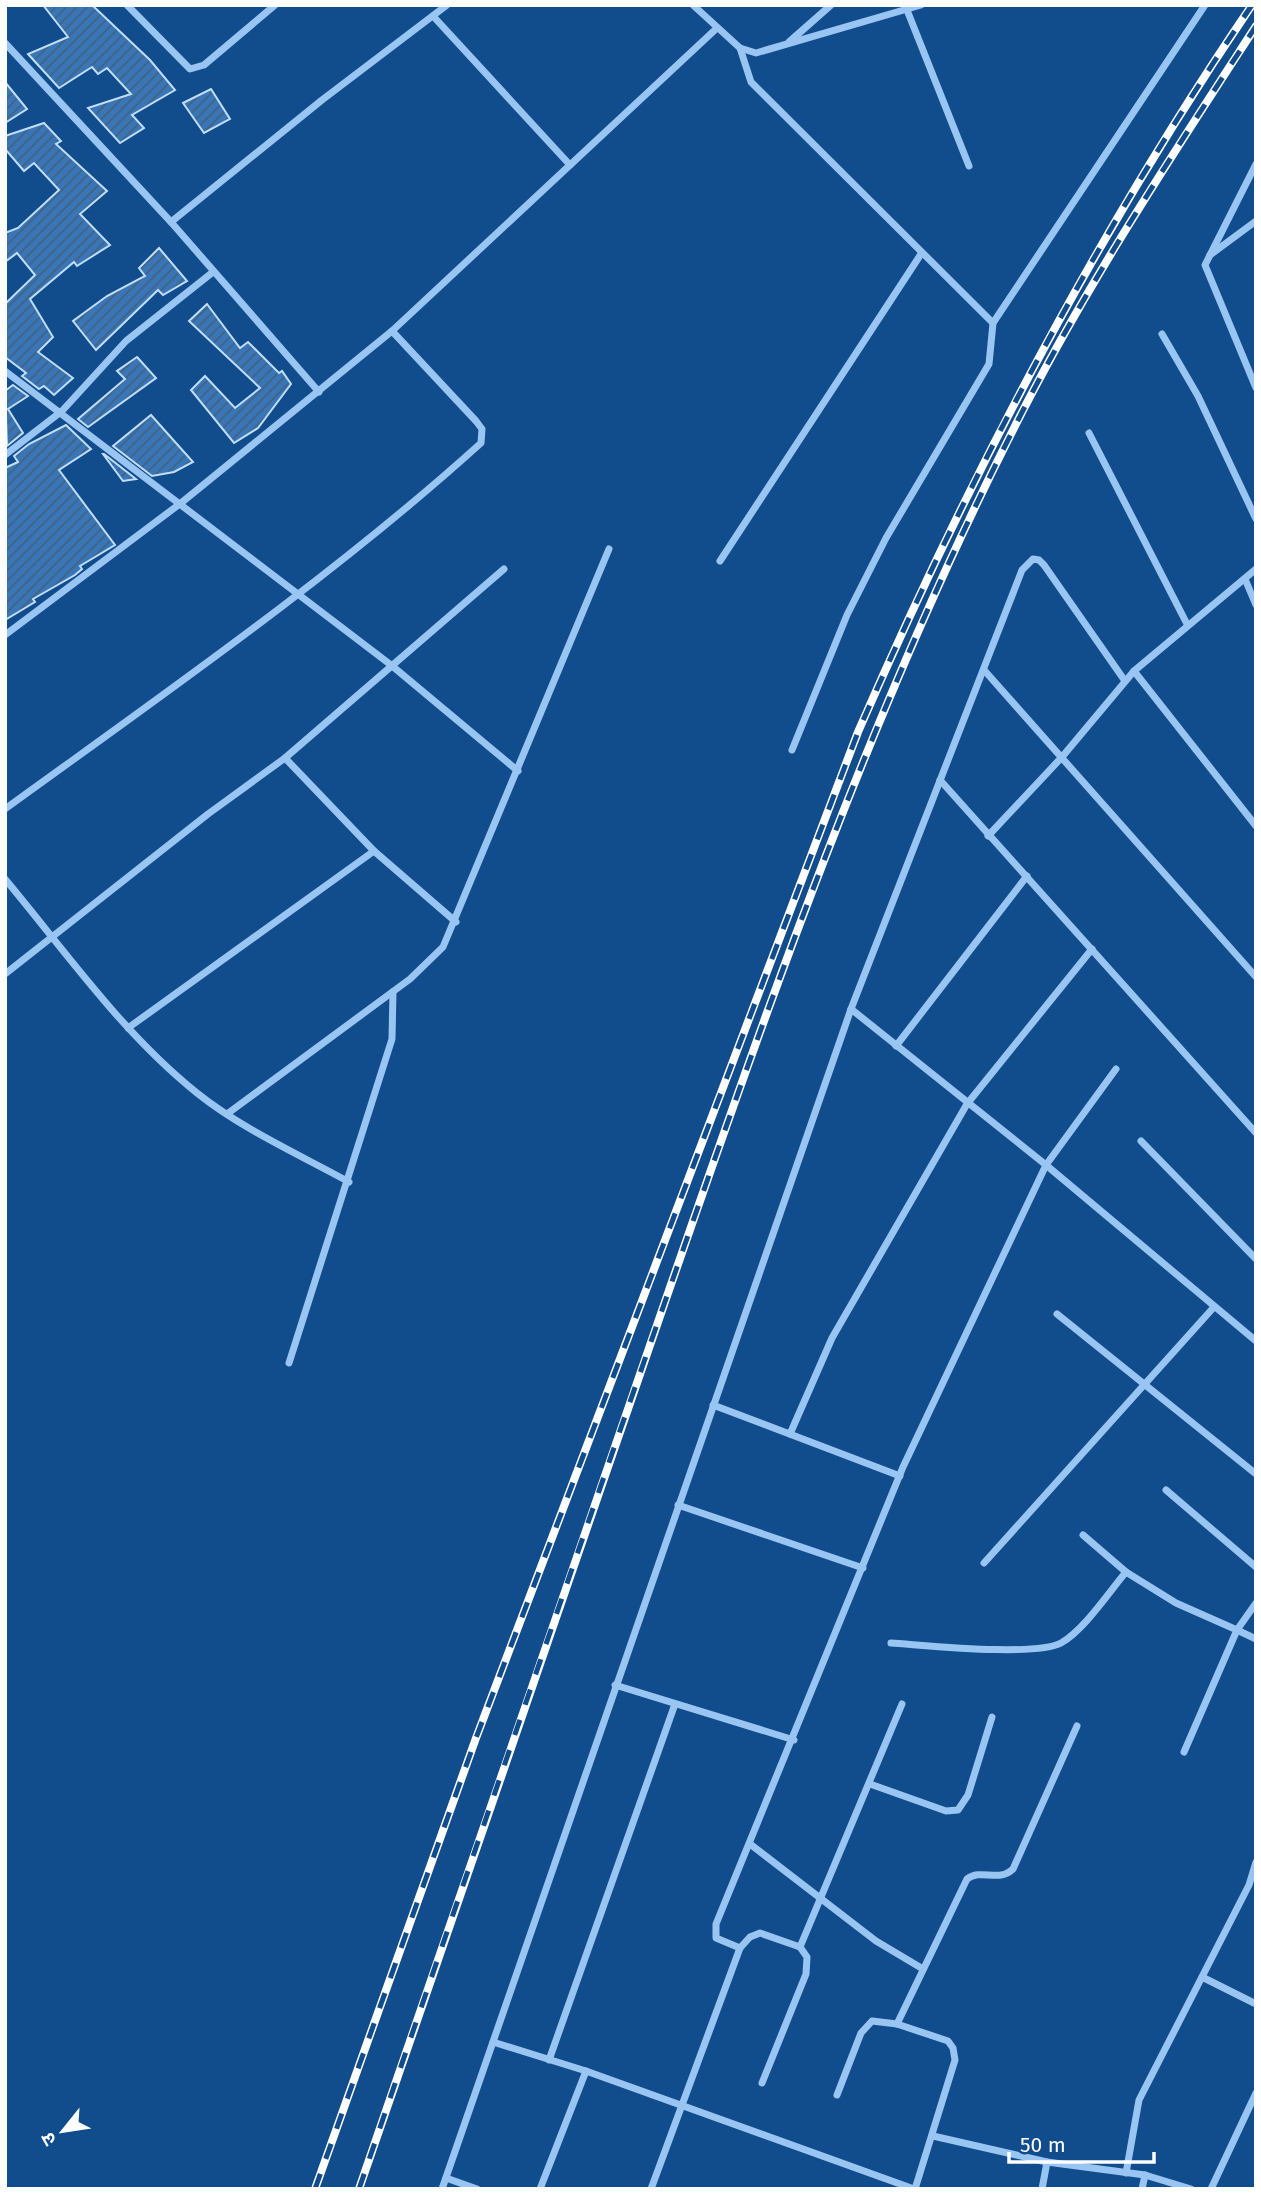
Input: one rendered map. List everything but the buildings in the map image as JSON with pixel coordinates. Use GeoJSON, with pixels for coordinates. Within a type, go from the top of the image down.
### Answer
{"type":"FeatureCollection","features":[{"type":"Feature","properties":{"kind":"street"},"geometry":{"type":"LineString","coordinates":[[127,5],[190,69],[204,65],[275,5]]}},
{"type":"Feature","properties":{"kind":"street"},"geometry":{"type":"LineString","coordinates":[[172,222],[322,100],[447,5]]}},
{"type":"Feature","properties":{"kind":"street"},"geometry":{"type":"LineString","coordinates":[[693,5],[740,48],[756,53],[921,5]]}},
{"type":"Feature","properties":{"kind":"street"},"geometry":{"type":"LineString","coordinates":[[786,45],[831,5]]}},
{"type":"Feature","properties":{"kind":"street"},"geometry":{"type":"LineString","coordinates":[[792,750],[830,652],[864,582],[989,364],[993,323],[1205,5]]}},
{"type":"Feature","properties":{"kind":"street"},"geometry":{"type":"LineString","coordinates":[[907,7],[969,166]]}},
{"type":"Feature","properties":{"kind":"street"},"geometry":{"type":"LineString","coordinates":[[433,16],[570,165]]}},
{"type":"Feature","properties":{"kind":"street"},"geometry":{"type":"LineString","coordinates":[[5,635],[181,503],[392,331],[717,29]]}},
{"type":"Feature","properties":{"kind":"street"},"geometry":{"type":"LineString","coordinates":[[5,43],[172,222],[318,392]]}},
{"type":"Feature","properties":{"kind":"street"},"geometry":{"type":"LineString","coordinates":[[740,48],[751,82],[993,323]]}},
{"type":"Feature","properties":{"kind":"street"},"geometry":{"type":"LineString","coordinates":[[1256,163],[1206,257],[1208,274],[1252,369],[1256,388]]}},
{"type":"Feature","properties":{"kind":"street"},"geometry":{"type":"LineString","coordinates":[[1206,257],[1256,221]]}},
{"type":"Feature","properties":{"kind":"street"},"geometry":{"type":"LineString","coordinates":[[720,561],[921,254]]}},
{"type":"Feature","properties":{"kind":"street"},"geometry":{"type":"LineString","coordinates":[[5,455],[62,411],[126,341],[213,272]]}},
{"type":"Feature","properties":{"kind":"street"},"geometry":{"type":"LineString","coordinates":[[5,809],[297,593],[481,443],[482,429],[476,421],[392,331]]}},
{"type":"Feature","properties":{"kind":"street"},"geometry":{"type":"LineString","coordinates":[[1162,334],[1198,396],[1256,519]]}},
{"type":"Feature","properties":{"kind":"street"},"geometry":{"type":"LineString","coordinates":[[5,371],[62,411],[391,665],[518,771]]}},
{"type":"Feature","properties":{"kind":"street"},"geometry":{"type":"LineString","coordinates":[[1088,433],[1187,624]]}},
{"type":"Feature","properties":{"kind":"street"},"geometry":{"type":"LineString","coordinates":[[227,1114],[393,992],[438,955],[456,922],[609,549]]}},
{"type":"Feature","properties":{"kind":"street"},"geometry":{"type":"LineString","coordinates":[[442,2189],[851,1009],[1022,570],[1033,559],[1044,565],[1125,681]]}},
{"type":"Feature","properties":{"kind":"street"},"geometry":{"type":"LineString","coordinates":[[5,974],[208,814],[285,758],[503,569]]}},
{"type":"Feature","properties":{"kind":"street"},"geometry":{"type":"LineString","coordinates":[[988,836],[1062,757],[1134,671],[1256,569]]}},
{"type":"Feature","properties":{"kind":"street"},"geometry":{"type":"LineString","coordinates":[[1245,579],[1256,605]]}},
{"type":"Feature","properties":{"kind":"street"},"geometry":{"type":"LineString","coordinates":[[984,670],[1256,977]]}},
{"type":"Feature","properties":{"kind":"street"},"geometry":{"type":"LineString","coordinates":[[1134,671],[1256,826]]}},
{"type":"Feature","properties":{"kind":"street"},"geometry":{"type":"LineString","coordinates":[[285,758],[374,851],[456,922]]}},
{"type":"Feature","properties":{"kind":"street"},"geometry":{"type":"LineString","coordinates":[[940,780],[1256,1133]]}},
{"type":"Feature","properties":{"kind":"street"},"geometry":{"type":"LineString","coordinates":[[128,1028],[374,851]]}},
{"type":"Feature","properties":{"kind":"street"},"geometry":{"type":"LineString","coordinates":[[896,1046],[1027,876]]}},
{"type":"Feature","properties":{"kind":"street"},"geometry":{"type":"LineString","coordinates":[[5,879],[128,1028],[183,1081],[227,1114],[349,1182]]}},
{"type":"Feature","properties":{"kind":"street"},"geometry":{"type":"LineString","coordinates":[[790,1434],[832,1338],[967,1104],[1092,949]]}},
{"type":"Feature","properties":{"kind":"street"},"geometry":{"type":"LineString","coordinates":[[289,1363],[349,1182],[392,1039],[393,992]]}},
{"type":"Feature","properties":{"kind":"street"},"geometry":{"type":"LineString","coordinates":[[851,1009],[1046,1165],[1255,1340]]}},
{"type":"Feature","properties":{"kind":"street"},"geometry":{"type":"LineString","coordinates":[[740,1948],[719,1941],[715,1933],[900,1476],[1046,1165],[1116,1069]]}},
{"type":"Feature","properties":{"kind":"street"},"geometry":{"type":"LineString","coordinates":[[1141,1141],[1256,1259]]}},
{"type":"Feature","properties":{"kind":"street"},"geometry":{"type":"LineString","coordinates":[[984,1563],[1214,1307]]}},
{"type":"Feature","properties":{"kind":"street"},"geometry":{"type":"LineString","coordinates":[[1057,1314],[1143,1386],[1256,1474]]}},
{"type":"Feature","properties":{"kind":"street"},"geometry":{"type":"LineString","coordinates":[[713,1405],[900,1476]]}},
{"type":"Feature","properties":{"kind":"street"},"geometry":{"type":"LineString","coordinates":[[1166,1490],[1256,1567]]}},
{"type":"Feature","properties":{"kind":"street"},"geometry":{"type":"LineString","coordinates":[[678,1504],[863,1567]]}},
{"type":"Feature","properties":{"kind":"street"},"geometry":{"type":"LineString","coordinates":[[1083,1535],[1126,1572],[1168,1598],[1256,1639]]}},
{"type":"Feature","properties":{"kind":"street"},"geometry":{"type":"LineString","coordinates":[[891,1643],[973,1649],[1053,1646],[1073,1633],[1126,1572]]}},
{"type":"Feature","properties":{"kind":"street"},"geometry":{"type":"LineString","coordinates":[[1184,1752],[1237,1630],[1256,1603]]}},
{"type":"Feature","properties":{"kind":"street"},"geometry":{"type":"LineString","coordinates":[[615,1685],[794,1740]]}},
{"type":"Feature","properties":{"kind":"street"},"geometry":{"type":"LineString","coordinates":[[549,2060],[675,1704]]}},
{"type":"Feature","properties":{"kind":"street"},"geometry":{"type":"LineString","coordinates":[[800,1947],[902,1704]]}},
{"type":"Feature","properties":{"kind":"street"},"geometry":{"type":"LineString","coordinates":[[870,1784],[946,1811],[958,1810],[968,1795],[992,1717]]}},
{"type":"Feature","properties":{"kind":"street"},"geometry":{"type":"LineString","coordinates":[[897,2024],[967,1879],[975,1875],[999,1877],[1013,1869],[1077,1726]]}},
{"type":"Feature","properties":{"kind":"street"},"geometry":{"type":"LineString","coordinates":[[750,1844],[821,1896],[876,1941],[923,1969]]}},
{"type":"Feature","properties":{"kind":"street"},"geometry":{"type":"LineString","coordinates":[[1126,2173],[1139,2100],[1250,1885],[1256,1861]]}},
{"type":"Feature","properties":{"kind":"street"},"geometry":{"type":"LineString","coordinates":[[651,2189],[740,1948],[750,1937],[761,1933],[800,1947],[807,1957],[806,1974],[762,2083]]}},
{"type":"Feature","properties":{"kind":"street"},"geometry":{"type":"LineString","coordinates":[[1202,1977],[1256,2004]]}},
{"type":"Feature","properties":{"kind":"street"},"geometry":{"type":"LineString","coordinates":[[493,2042],[586,2071],[914,2189],[955,2060],[953,2048],[940,2036],[897,2024],[879,2021],[866,2024],[837,2095]]}},
{"type":"Feature","properties":{"kind":"street"},"geometry":{"type":"LineString","coordinates":[[540,2189],[586,2071]]}},
{"type":"Feature","properties":{"kind":"street"},"geometry":{"type":"LineString","coordinates":[[1211,2189],[1256,2092]]}},
{"type":"Feature","properties":{"kind":"street"},"geometry":{"type":"LineString","coordinates":[[933,2136],[1047,2162],[1145,2175],[1191,2189]]}},
{"type":"Feature","properties":{"kind":"street"},"geometry":{"type":"LineString","coordinates":[[1042,2189],[1047,2162]]}},
{"type":"Feature","properties":{"kind":"street"},"geometry":{"type":"LineString","coordinates":[[1142,2189],[1145,2175]]}},
{"type":"Feature","properties":{"kind":"street"},"geometry":{"type":"LineString","coordinates":[[446,2178],[477,2189]]}},
{"type":"Feature","properties":{"kind":"railway"},"geometry":{"type":"LineString","coordinates":[[315,2189],[476,1738],[858,732],[944,544],[1038,360],[1140,180],[1252,5]]}},
{"type":"Feature","properties":{"kind":"railway"},"geometry":{"type":"LineString","coordinates":[[359,2189],[744,1076],[868,749],[962,535],[1040,378],[1098,275],[1256,26]]}}]}
